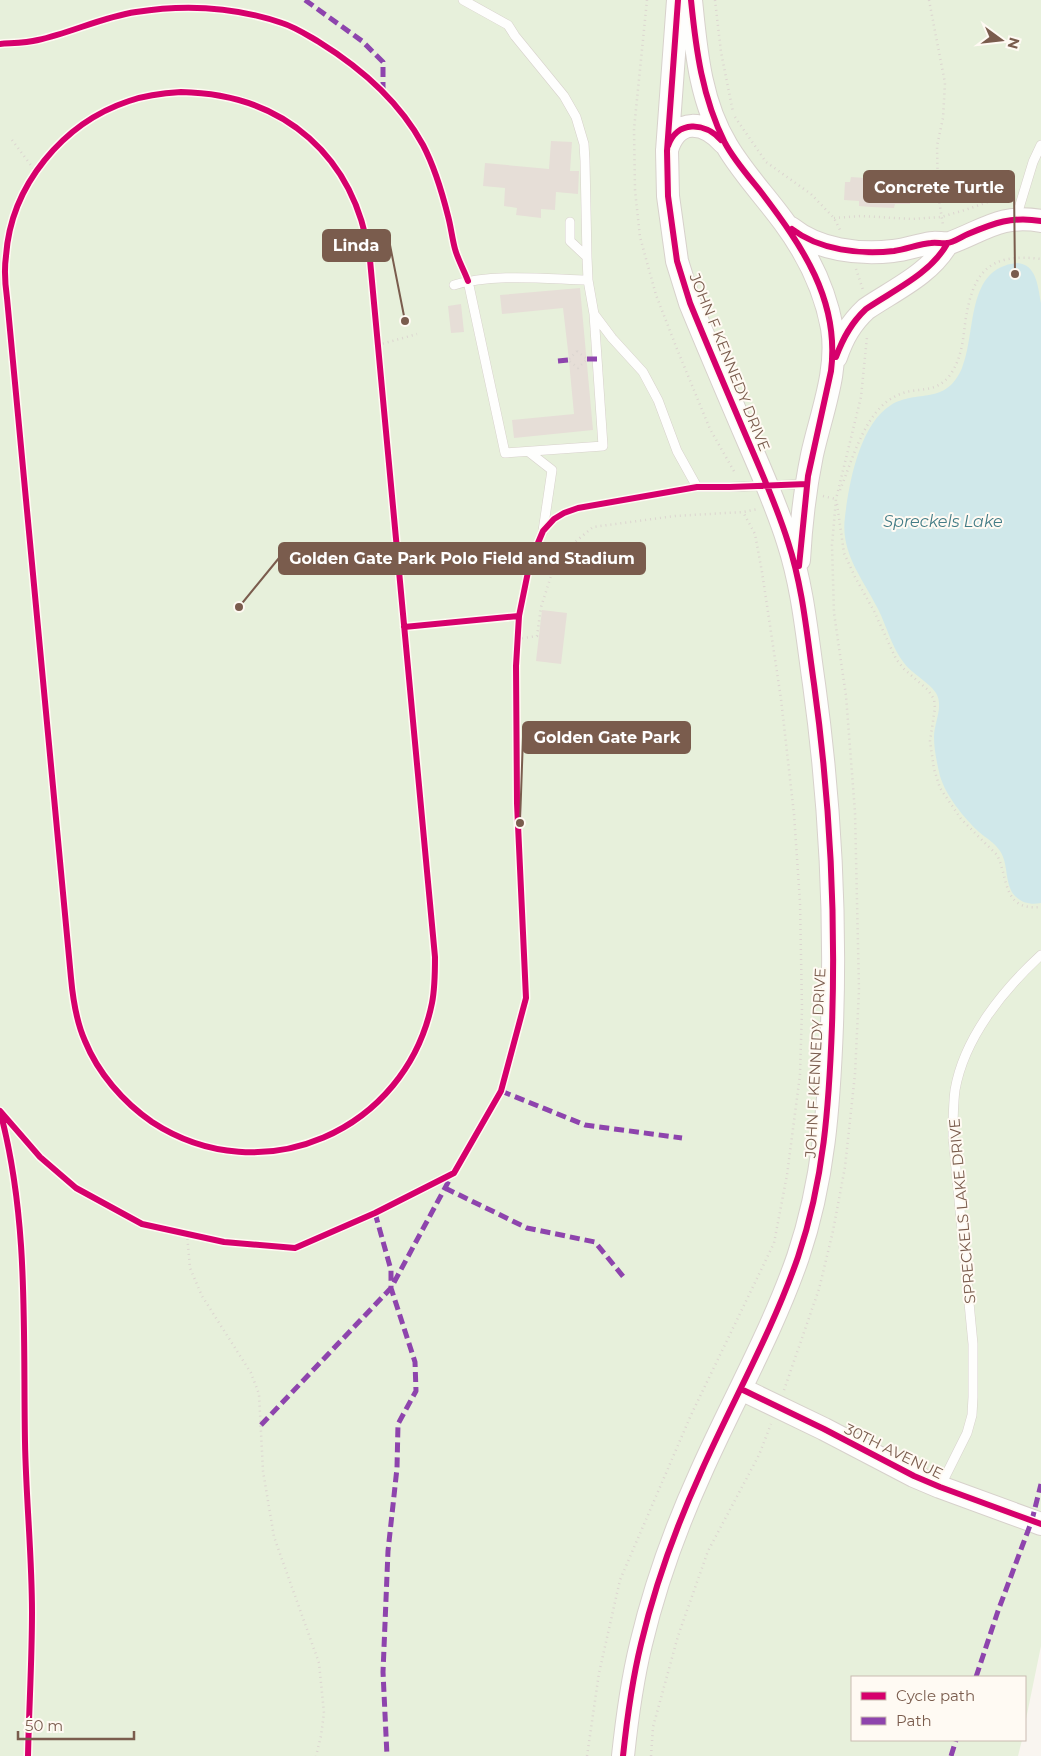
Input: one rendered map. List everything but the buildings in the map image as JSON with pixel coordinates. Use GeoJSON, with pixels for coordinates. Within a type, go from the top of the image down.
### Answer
{"type":"FeatureCollection","features":[{"type":"Feature","properties":{"kind":"street","name":"JOHN F KENNEDY DRIVE"},"geometry":{"type":"LineString","coordinates":[[622,1756],[641,1642],[662,1570],[688,1503],[787,1287],[810,1216],[820,1173],[829,1082],[834,920],[831,842],[821,735],[798,578],[788,540],[700,326],[683,282],[674,246],[670,218],[667,151],[678,0]]}},
{"type":"Feature","properties":{"kind":"street","name":"JOHN F KENNEDY DRIVE"},"geometry":{"type":"LineString","coordinates":[[691,0],[700,74],[710,109],[727,146],[784,222],[804,254],[826,305],[832,331],[833,358],[814,489],[802,527],[798,578]]}},
{"type":"Feature","properties":{"kind":"street"},"geometry":{"type":"LineString","coordinates":[[667,151],[670,140],[676,133],[682,128],[691,126],[699,126],[715,133],[727,146]]}},
{"type":"Feature","properties":{"kind":"street"},"geometry":{"type":"LineString","coordinates":[[784,222],[794,231],[815,242],[848,250],[893,251],[932,242],[947,244],[988,226],[1016,218],[1041,221]]}},
{"type":"Feature","properties":{"kind":"street"},"geometry":{"type":"LineString","coordinates":[[829,384],[835,359],[850,326],[866,309],[930,266],[947,244]]}},
{"type":"Feature","properties":{"kind":"street","name":"30TH AVENUE"},"geometry":{"type":"LineString","coordinates":[[741,1389],[889,1464],[940,1487],[1041,1524]]}},
{"type":"Feature","properties":{"kind":"lane"},"geometry":{"type":"LineString","coordinates":[[463,0],[508,25],[564,96],[576,117],[584,144],[588,280],[594,314],[603,446],[505,453],[468,281]]}},
{"type":"Feature","properties":{"kind":"lane"},"geometry":{"type":"LineString","coordinates":[[1016,218],[1033,162],[1041,145]]}},
{"type":"Feature","properties":{"kind":"lane"},"geometry":{"type":"LineString","coordinates":[[570,222],[570,242],[587,257]]}},
{"type":"Feature","properties":{"kind":"lane"},"geometry":{"type":"LineString","coordinates":[[454,285],[468,281],[524,278],[588,280]]}},
{"type":"Feature","properties":{"kind":"lane"},"geometry":{"type":"LineString","coordinates":[[594,314],[642,372],[658,400],[677,451],[697,487],[767,486],[814,489]]}},
{"type":"Feature","properties":{"kind":"lane"},"geometry":{"type":"LineString","coordinates":[[529,452],[552,470],[543,531]]}},
{"type":"Feature","properties":{"kind":"lane","name":"SPRECKELS LAKE DRIVE"},"geometry":{"type":"LineString","coordinates":[[940,1487],[967,1433],[972,1415],[973,1397],[973,1344],[954,1137],[953,1111],[956,1089],[961,1068],[982,1024],[1010,986],[1041,955]]}},
{"type":"Feature","properties":{"kind":"path"},"geometry":{"type":"LineString","coordinates":[[715,0],[721,52],[733,115],[766,162],[811,194],[834,218],[841,234]]}},
{"type":"Feature","properties":{"kind":"path"},"geometry":{"type":"LineString","coordinates":[[929,0],[946,82],[943,118],[937,146],[938,194],[947,244]]}},
{"type":"Feature","properties":{"kind":"path"},"geometry":{"type":"LineString","coordinates":[[0,44],[37,40],[135,12],[192,7],[220,9],[258,16],[284,24],[306,34],[345,59],[366,76],[392,102],[411,126],[423,145],[432,166],[448,216],[455,248],[468,281]]}},
{"type":"Feature","properties":{"kind":"path"},"geometry":{"type":"LineString","coordinates":[[12,140],[36,172]]}},
{"type":"Feature","properties":{"kind":"path"},"geometry":{"type":"LineString","coordinates":[[834,218],[861,216],[912,219],[941,217],[1006,194],[1024,192]]}},
{"type":"Feature","properties":{"kind":"path"},"geometry":{"type":"LineString","coordinates":[[1041,258],[1022,256],[1005,258],[982,272],[969,302],[960,353],[950,375],[934,388],[900,394],[880,408],[866,428],[836,499],[843,547],[855,577],[874,611],[896,659],[904,670],[928,690],[934,699],[935,708],[930,741],[934,769],[940,788],[961,819],[998,855],[1007,890],[1013,898],[1027,907],[1041,907]]}},
{"type":"Feature","properties":{"kind":"path"},"geometry":{"type":"LineString","coordinates":[[854,266],[863,290]]}},
{"type":"Feature","properties":{"kind":"path"},"geometry":{"type":"LineString","coordinates":[[378,345],[418,334]]}},
{"type":"Feature","properties":{"kind":"path"},"geometry":{"type":"LineString","coordinates":[[577,351],[587,359],[578,368],[568,360],[577,351]]}},
{"type":"Feature","properties":{"kind":"path"},"geometry":{"type":"LineString","coordinates":[[814,489],[836,499]]}},
{"type":"Feature","properties":{"kind":"path"},"geometry":{"type":"LineString","coordinates":[[517,639],[537,636],[541,607],[551,576],[569,547],[593,527],[675,516],[744,512],[763,508]]}},
{"type":"Feature","properties":{"kind":"path"},"geometry":{"type":"LineString","coordinates":[[587,1756],[599,1673],[620,1580],[691,1415],[774,1243],[787,1175],[799,1084],[802,1008],[800,902],[794,814],[782,699],[762,572],[754,534],[744,512]]}},
{"type":"Feature","properties":{"kind":"path"},"geometry":{"type":"LineString","coordinates":[[517,648],[518,632]]}},
{"type":"Feature","properties":{"kind":"path"},"geometry":{"type":"LineString","coordinates":[[178,1232],[196,1236]]}},
{"type":"Feature","properties":{"kind":"path"},"geometry":{"type":"LineString","coordinates":[[187,1234],[190,1268],[202,1296],[251,1372],[259,1394],[263,1471],[274,1537],[318,1663],[324,1713],[316,1756]]}},
{"type":"Feature","properties":{"kind":"path"},"geometry":{"type":"LineString","coordinates":[[651,1756],[655,1718],[678,1636],[708,1551],[759,1455],[772,1422]]}},
{"type":"Feature","properties":{"kind":"green space"},"geometry":{"type":"Polygon","coordinates":[[[0,0],[1041,0],[1041,1646],[1026,1719],[1026,1676],[851,1676],[851,1741],[1022,1741],[1018,1756],[0,1756],[0,0]]]}},
{"type":"Feature","properties":{"kind":"water","name":"Spreckels Lake"},"geometry":{"type":"Polygon","coordinates":[[[1017,263],[1024,264],[1033,272],[1041,303],[1041,903],[1034,904],[1024,902],[1015,896],[1009,886],[1005,862],[1000,851],[996,845],[967,820],[943,784],[937,762],[934,737],[939,709],[938,698],[933,689],[908,667],[896,651],[878,609],[849,554],[844,530],[853,471],[871,426],[880,414],[901,400],[930,395],[948,388],[962,368],[967,353],[976,304],[981,289],[989,276],[1000,267],[1017,263]]]}},
{"type":"Feature","properties":{"kind":"marked path"},"geometry":{"type":"LineString","coordinates":[[305,0],[362,41],[383,62],[383,91]]}},
{"type":"Feature","properties":{"kind":"marked path"},"geometry":{"type":"LineString","coordinates":[[587,359],[597,359]]}},
{"type":"Feature","properties":{"kind":"marked path"},"geometry":{"type":"LineString","coordinates":[[558,361],[568,360]]}},
{"type":"Feature","properties":{"kind":"marked path"},"geometry":{"type":"LineString","coordinates":[[501,1091],[585,1125],[682,1138]]}},
{"type":"Feature","properties":{"kind":"marked path"},"geometry":{"type":"LineString","coordinates":[[261,1425],[391,1288],[452,1175]]}},
{"type":"Feature","properties":{"kind":"marked path"},"geometry":{"type":"LineString","coordinates":[[445,1188],[527,1228],[595,1242],[626,1280]]}},
{"type":"Feature","properties":{"kind":"marked path"},"geometry":{"type":"LineString","coordinates":[[375,1213],[391,1270],[391,1288],[415,1362],[416,1391],[398,1424],[397,1468],[388,1551],[383,1672],[387,1756]]}},
{"type":"Feature","properties":{"kind":"marked path"},"geometry":{"type":"LineString","coordinates":[[976,1676],[1032,1520],[1041,1484]]}},
{"type":"Feature","properties":{"kind":"marked path"},"geometry":{"type":"LineString","coordinates":[[951,1756],[956,1741]]}},
{"type":"Feature","properties":{"kind":"cycle path"},"geometry":{"type":"LineString","coordinates":[[623,1756],[630,1700],[638,1658],[667,1556],[713,1445],[788,1285],[807,1228],[824,1142],[832,1025],[833,939],[828,812],[820,727],[804,612],[797,577],[776,507],[690,303],[677,261],[668,196],[667,151],[678,0]]}},
{"type":"Feature","properties":{"kind":"cycle path"},"geometry":{"type":"LineString","coordinates":[[691,0],[701,73],[717,126],[733,156],[776,212],[804,254],[824,297],[830,321],[832,345],[831,371],[808,476],[799,566]]}},
{"type":"Feature","properties":{"kind":"cycle path"},"geometry":{"type":"LineString","coordinates":[[0,44],[38,40],[123,14],[173,8],[210,8],[246,13],[296,29],[335,52],[364,74],[403,114],[423,145],[434,170],[446,207],[455,249],[468,281]]}},
{"type":"Feature","properties":{"kind":"cycle path"},"geometry":{"type":"LineString","coordinates":[[181,92],[218,96],[252,105],[283,119],[309,138],[331,162],[349,191],[362,223],[370,260],[435,957],[434,992],[417,1048],[393,1086],[361,1116],[324,1138],[282,1150],[238,1152],[195,1143],[152,1122],[141,1114],[121,1096],[104,1075],[90,1053],[77,1018],[71,978],[6,288],[6,256],[10,230],[18,205],[30,182],[45,160],[62,141],[105,111],[129,101],[142,97],[181,92]]}},
{"type":"Feature","properties":{"kind":"cycle path"},"geometry":{"type":"LineString","coordinates":[[668,146],[678,132],[692,126],[707,130],[721,140]]}},
{"type":"Feature","properties":{"kind":"cycle path"},"geometry":{"type":"LineString","coordinates":[[792,229],[815,242],[827,246],[854,251],[881,252],[933,243],[949,243],[977,230],[1012,220],[1041,221]]}},
{"type":"Feature","properties":{"kind":"cycle path"},"geometry":{"type":"LineString","coordinates":[[836,357],[848,331],[861,314],[921,273],[940,255],[947,244]]}},
{"type":"Feature","properties":{"kind":"cycle path"},"geometry":{"type":"LineString","coordinates":[[0,1111],[40,1157],[76,1188],[142,1224],[224,1242],[295,1248],[375,1213],[454,1173],[501,1091],[526,998],[517,803],[516,666],[519,616],[530,562],[543,531],[554,519],[578,508],[697,487],[807,484]]}},
{"type":"Feature","properties":{"kind":"cycle path"},"geometry":{"type":"LineString","coordinates":[[404,627],[519,616]]}},
{"type":"Feature","properties":{"kind":"cycle path"},"geometry":{"type":"LineString","coordinates":[[1,1115],[10,1155],[16,1196],[23,1278],[26,1463],[32,1612],[28,1756]]}},
{"type":"Feature","properties":{"kind":"cycle path"},"geometry":{"type":"LineString","coordinates":[[741,1389],[824,1429],[914,1476],[1041,1524]]}},
{"type":"Feature","properties":{"kind":"place","name":"Concrete Turtle"},"geometry":{"type":"Point","coordinates":[1015,274]}},
{"type":"Feature","properties":{"kind":"place","name":"Linda"},"geometry":{"type":"Point","coordinates":[405,321]}},
{"type":"Feature","properties":{"kind":"place","name":"Golden Gate Park Polo Field and Stadium"},"geometry":{"type":"Point","coordinates":[239,607]}},
{"type":"Feature","properties":{"kind":"place","name":"Golden Gate Park"},"geometry":{"type":"Point","coordinates":[520,823]}}]}
